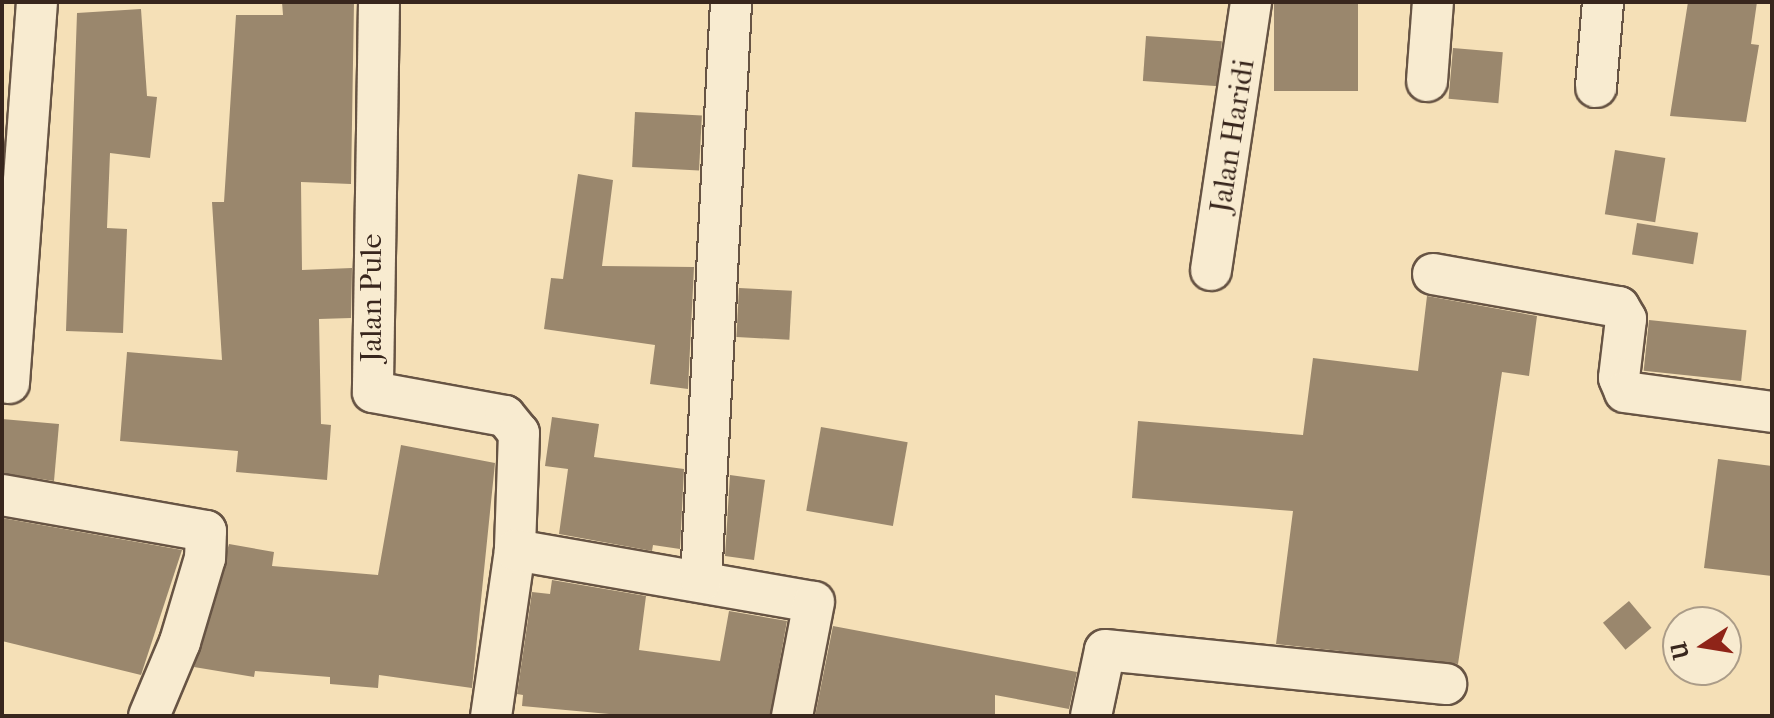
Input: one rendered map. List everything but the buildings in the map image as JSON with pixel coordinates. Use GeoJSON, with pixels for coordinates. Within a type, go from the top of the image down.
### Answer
{"type":"FeatureCollection","features":[{"type":"Feature","properties":{"kind":"street"},"geometry":{"type":"LineString","coordinates":[[9,383],[37,2]]}},
{"type":"Feature","properties":{"kind":"street","name":"Jalan Pule"},"geometry":{"type":"LineString","coordinates":[[379,2],[373,392],[515,423],[515,550],[491,716]]}},
{"type":"Feature","properties":{"kind":"street"},"geometry":{"type":"LineString","coordinates":[[701,581],[731,2]]}},
{"type":"Feature","properties":{"kind":"street","name":"Jalan Haridi"},"geometry":{"type":"LineString","coordinates":[[1211,270],[1251,2]]}},
{"type":"Feature","properties":{"kind":"street"},"geometry":{"type":"LineString","coordinates":[[1427,81],[1433,2]]}},
{"type":"Feature","properties":{"kind":"street"},"geometry":{"type":"LineString","coordinates":[[1596,87],[1603,2]]}},
{"type":"Feature","properties":{"kind":"street"},"geometry":{"type":"LineString","coordinates":[[1433,274],[1619,307],[1627,324],[1619,378],[1625,392],[1772,412]]}},
{"type":"Feature","properties":{"kind":"street"},"geometry":{"type":"LineString","coordinates":[[2,495],[206,531],[205,558],[180,642],[149,716]]}},
{"type":"Feature","properties":{"kind":"street"},"geometry":{"type":"LineString","coordinates":[[515,550],[814,602],[792,716]]}},
{"type":"Feature","properties":{"kind":"street"},"geometry":{"type":"LineString","coordinates":[[1091,716],[1105,650],[1446,684]]}}]}
